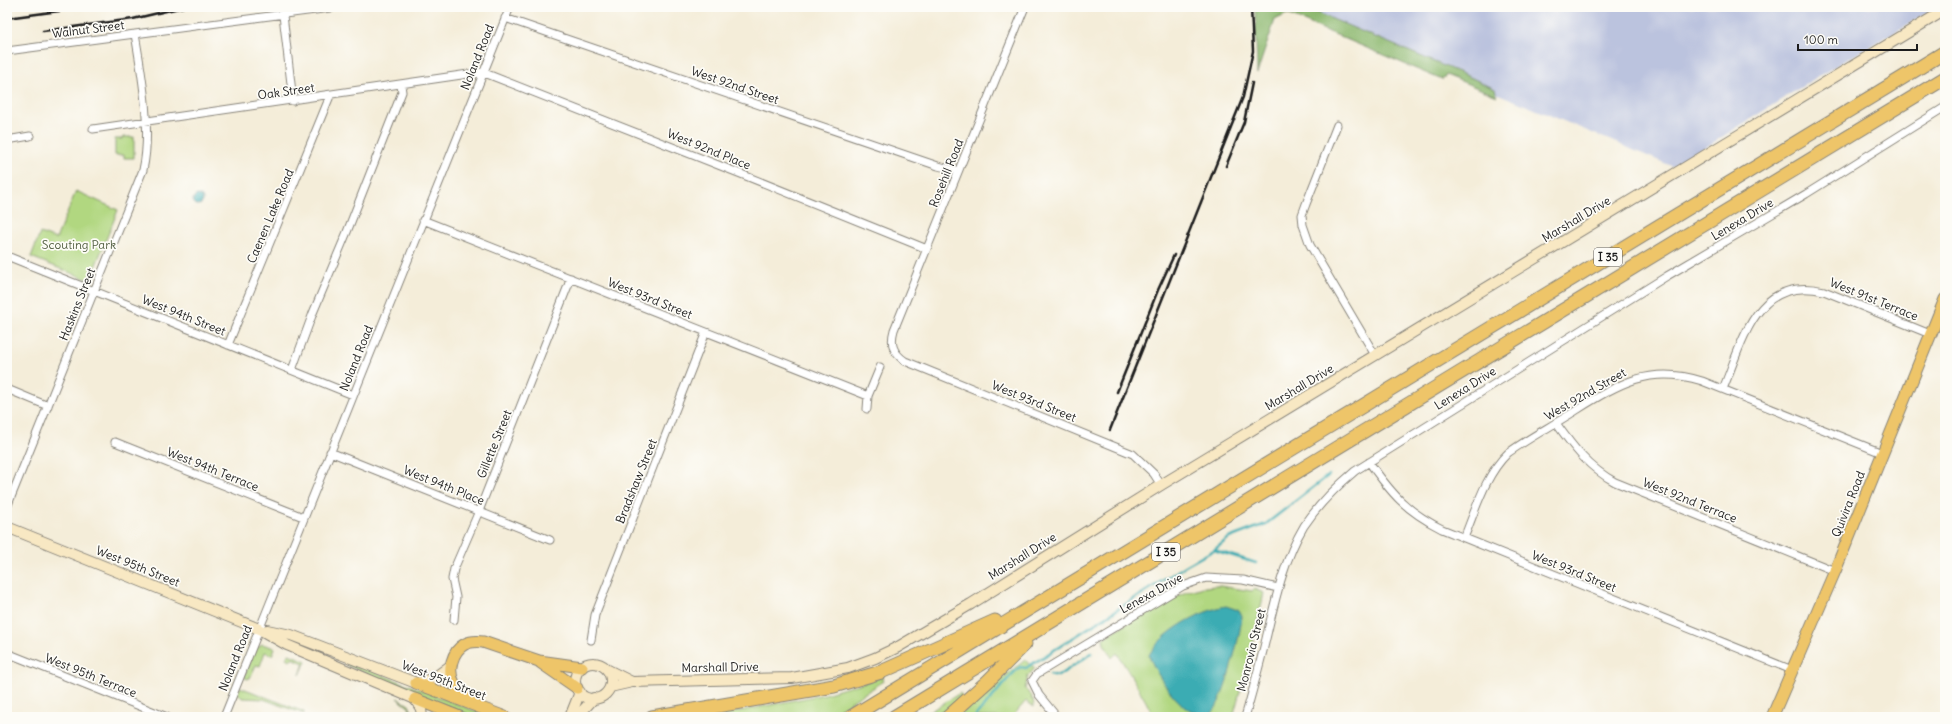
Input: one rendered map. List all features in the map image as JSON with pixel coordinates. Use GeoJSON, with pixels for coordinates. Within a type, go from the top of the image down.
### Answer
{"type":"FeatureCollection","features":[{"type":"Feature","properties":{"kind":"highway","name":"I 35"},"geometry":{"type":"LineString","coordinates":[[851,717],[1945,52]]}},
{"type":"Feature","properties":{"kind":"highway","name":"I 35"},"geometry":{"type":"LineString","coordinates":[[894,717],[1945,78]]}},
{"type":"Feature","properties":{"kind":"highway"},"geometry":{"type":"LineString","coordinates":[[652,717],[814,691],[862,679],[917,657],[1053,594]]}},
{"type":"Feature","properties":{"kind":"highway"},"geometry":{"type":"LineString","coordinates":[[948,717],[988,681],[1040,629]]}},
{"type":"Feature","properties":{"kind":"main road","name":"Quivira Road"},"geometry":{"type":"LineString","coordinates":[[1772,717],[1835,570],[1945,299]]}},
{"type":"Feature","properties":{"kind":"main road"},"geometry":{"type":"LineString","coordinates":[[478,707],[454,683],[450,666],[458,651],[464,644],[474,641],[483,642],[539,661],[582,667]]}},
{"type":"Feature","properties":{"kind":"main road"},"geometry":{"type":"LineString","coordinates":[[539,661],[579,690]]}},
{"type":"Feature","properties":{"kind":"main road","name":"West 95th Street"},"geometry":{"type":"LineString","coordinates":[[416,683],[505,717]]}},
{"type":"Feature","properties":{"kind":"main road","name":"West 95th Street"},"geometry":{"type":"LineString","coordinates":[[415,699],[460,717]]}},
{"type":"Feature","properties":{"kind":"street","name":"Walnut Street"},"geometry":{"type":"LineString","coordinates":[[7,51],[338,7]]}},
{"type":"Feature","properties":{"kind":"street","name":"Noland Road"},"geometry":{"type":"LineString","coordinates":[[224,717],[482,72],[510,7]]}},
{"type":"Feature","properties":{"kind":"street","name":"Rosehill Road"},"geometry":{"type":"LineString","coordinates":[[893,349],[892,339],[894,330],[1025,7]]}},
{"type":"Feature","properties":{"kind":"street","name":"Marshall Drive"},"geometry":{"type":"LineString","coordinates":[[610,687],[632,682],[792,678],[848,668],[875,658],[910,640],[971,604],[1161,485],[1945,10]]}},
{"type":"Feature","properties":{"kind":"street"},"geometry":{"type":"LineString","coordinates":[[283,15],[293,101]]}},
{"type":"Feature","properties":{"kind":"street","name":"West 92nd Street"},"geometry":{"type":"LineString","coordinates":[[505,18],[938,166],[958,171]]}},
{"type":"Feature","properties":{"kind":"street","name":"Haskins Street"},"geometry":{"type":"LineString","coordinates":[[7,507],[143,170],[146,155],[146,120],[135,34]]}},
{"type":"Feature","properties":{"kind":"street","name":"Oak Street"},"geometry":{"type":"LineString","coordinates":[[93,129],[146,120],[330,96],[482,72]]}},
{"type":"Feature","properties":{"kind":"street","name":"West 92nd Place"},"geometry":{"type":"LineString","coordinates":[[482,72],[927,249]]}},
{"type":"Feature","properties":{"kind":"street"},"geometry":{"type":"LineString","coordinates":[[292,370],[313,313],[347,232],[402,92],[401,85]]}},
{"type":"Feature","properties":{"kind":"street","name":"Caenen Lake Road"},"geometry":{"type":"LineString","coordinates":[[228,345],[330,96]]}},
{"type":"Feature","properties":{"kind":"street","name":"Lenexa Drive"},"geometry":{"type":"LineString","coordinates":[[1057,717],[1038,695],[1032,681],[1037,674],[1183,586],[1206,578],[1243,580],[1278,588],[1296,542],[1305,526],[1334,489],[1355,471],[1667,276],[1806,194],[1945,107]]}},
{"type":"Feature","properties":{"kind":"street"},"geometry":{"type":"LineString","coordinates":[[1338,125],[1302,215],[1303,225],[1310,245],[1376,355]]}},
{"type":"Feature","properties":{"kind":"street"},"geometry":{"type":"LineString","coordinates":[[7,140],[30,136]]}},
{"type":"Feature","properties":{"kind":"street","name":"West 93rd Street"},"geometry":{"type":"LineString","coordinates":[[423,220],[868,396]]}},
{"type":"Feature","properties":{"kind":"street","name":"West 94th Street"},"geometry":{"type":"LineString","coordinates":[[7,256],[353,395]]}},
{"type":"Feature","properties":{"kind":"street","name":"Gillette Street"},"geometry":{"type":"LineString","coordinates":[[454,620],[456,596],[452,579],[454,569],[479,511],[571,278]]}},
{"type":"Feature","properties":{"kind":"street","name":"West 91st Terrace"},"geometry":{"type":"LineString","coordinates":[[1723,389],[1751,320],[1759,309],[1770,299],[1793,289],[1814,288],[1824,291],[1930,334]]}},
{"type":"Feature","properties":{"kind":"street","name":"Bradshaw Street"},"geometry":{"type":"LineString","coordinates":[[591,640],[595,615],[706,332]]}},
{"type":"Feature","properties":{"kind":"street","name":"West 93rd Street"},"geometry":{"type":"LineString","coordinates":[[893,349],[897,356],[905,361],[1133,454],[1154,474],[1161,485]]}},
{"type":"Feature","properties":{"kind":"street"},"geometry":{"type":"LineString","coordinates":[[867,410],[868,396],[880,367]]}},
{"type":"Feature","properties":{"kind":"street","name":"West 92nd Street"},"geometry":{"type":"LineString","coordinates":[[1464,538],[1490,476],[1498,464],[1516,447],[1622,383],[1648,375],[1675,374],[1690,377],[1882,453]]}},
{"type":"Feature","properties":{"kind":"street"},"geometry":{"type":"LineString","coordinates":[[7,389],[48,406]]}},
{"type":"Feature","properties":{"kind":"street","name":"West 92nd Terrace"},"geometry":{"type":"LineString","coordinates":[[1556,423],[1588,464],[1615,482],[1835,570]]}},
{"type":"Feature","properties":{"kind":"street","name":"West 94th Terrace"},"geometry":{"type":"LineString","coordinates":[[115,442],[303,517]]}},
{"type":"Feature","properties":{"kind":"street","name":"West 94th Place"},"geometry":{"type":"LineString","coordinates":[[330,452],[550,540]]}},
{"type":"Feature","properties":{"kind":"street","name":"West 93rd Street"},"geometry":{"type":"LineString","coordinates":[[1369,462],[1391,493],[1406,508],[1423,520],[1464,538],[1792,670]]}},
{"type":"Feature","properties":{"kind":"street","name":"West 95th Street"},"geometry":{"type":"LineString","coordinates":[[7,527],[259,629],[287,646],[415,699]]}},
{"type":"Feature","properties":{"kind":"street","name":"Monrovia Street"},"geometry":{"type":"LineString","coordinates":[[1245,717],[1278,588]]}},
{"type":"Feature","properties":{"kind":"street","name":"West 95th Street"},"geometry":{"type":"LineString","coordinates":[[259,629],[291,635],[416,683]]}},
{"type":"Feature","properties":{"kind":"street","name":"West 95th Terrace"},"geometry":{"type":"LineString","coordinates":[[7,653],[167,717]]}},
{"type":"Feature","properties":{"kind":"street"},"geometry":{"type":"LineString","coordinates":[[587,664],[598,664],[608,670],[610,676],[610,687],[604,695],[594,698],[584,696],[579,690],[576,677],[582,667],[587,664]]}},
{"type":"Feature","properties":{"kind":"street"},"geometry":{"type":"LineString","coordinates":[[416,683],[434,678],[450,666]]}},
{"type":"Feature","properties":{"kind":"street","name":"Marshall Drive"},"geometry":{"type":"LineString","coordinates":[[608,670],[632,682]]}},
{"type":"Feature","properties":{"kind":"street"},"geometry":{"type":"LineString","coordinates":[[570,717],[579,690]]}},
{"type":"Feature","properties":{"kind":"street"},"geometry":{"type":"LineString","coordinates":[[577,717],[594,698]]}},
{"type":"Feature","properties":{"kind":"street"},"geometry":{"type":"LineString","coordinates":[[415,699],[421,709],[422,717]]}},
{"type":"Feature","properties":{"kind":"shaded area"},"geometry":{"type":"Polygon","coordinates":[[[1290,7],[1938,7],[1822,74],[1674,167],[1290,7]]]}},
{"type":"Feature","properties":{"kind":"green space"},"geometry":{"type":"Polygon","coordinates":[[[1255,7],[1304,7],[1470,77],[1495,89],[1497,96],[1446,75],[1442,80],[1287,14],[1275,20],[1257,73],[1255,7]]]}},
{"type":"Feature","properties":{"kind":"green space"},"geometry":{"type":"Polygon","coordinates":[[[123,137],[134,137],[134,158],[124,158],[124,155],[115,155],[115,139],[122,139],[123,137]]]}},
{"type":"Feature","properties":{"kind":"green space","name":"Scouting Park"},"geometry":{"type":"Polygon","coordinates":[[[76,191],[118,210],[91,277],[86,279],[31,257],[40,233],[56,239],[76,191]]]}},
{"type":"Feature","properties":{"kind":"green space"},"geometry":{"type":"Polygon","coordinates":[[[1220,586],[1252,591],[1254,589],[1264,593],[1250,655],[1233,717],[1154,717],[1117,653],[1112,658],[1104,644],[1103,638],[1181,594],[1199,588],[1220,586]]]}},
{"type":"Feature","properties":{"kind":"green space"},"geometry":{"type":"Polygon","coordinates":[[[262,644],[275,648],[272,655],[265,652],[260,666],[256,665],[250,678],[247,679],[244,677],[255,649],[262,644]]]}},
{"type":"Feature","properties":{"kind":"green space"},"geometry":{"type":"Polygon","coordinates":[[[289,654],[306,661],[300,675],[304,663],[292,658],[290,660],[286,658],[289,654]]]}},
{"type":"Feature","properties":{"kind":"green space"},"geometry":{"type":"Polygon","coordinates":[[[1025,660],[1035,668],[1028,676],[1025,689],[1032,696],[1031,699],[1033,699],[1034,707],[1026,701],[1012,717],[957,717],[997,682],[1025,660]]]}},
{"type":"Feature","properties":{"kind":"green space"},"geometry":{"type":"Polygon","coordinates":[[[346,665],[367,669],[491,717],[473,717],[346,665]]]}},
{"type":"Feature","properties":{"kind":"green space"},"geometry":{"type":"Polygon","coordinates":[[[882,677],[884,681],[827,717],[710,717],[825,694],[882,677]]]}},
{"type":"Feature","properties":{"kind":"green space"},"geometry":{"type":"Polygon","coordinates":[[[240,687],[304,712],[304,714],[263,699],[242,698],[238,693],[240,687]]]}},
{"type":"Feature","properties":{"kind":"green space"},"geometry":{"type":"Polygon","coordinates":[[[960,693],[962,696],[941,717],[921,717],[960,693]]]}},
{"type":"Feature","properties":{"kind":"green space"},"geometry":{"type":"Polygon","coordinates":[[[397,698],[409,705],[414,717],[407,717],[410,708],[397,698]]]}},
{"type":"Feature","properties":{"kind":"water"},"geometry":{"type":"Polygon","coordinates":[[[196,195],[200,195],[203,200],[200,205],[196,205],[193,202],[193,198],[196,195]]]}},
{"type":"Feature","properties":{"kind":"water"},"geometry":{"type":"Polygon","coordinates":[[[1226,606],[1238,610],[1242,615],[1239,635],[1226,682],[1216,707],[1212,713],[1202,714],[1192,711],[1173,695],[1158,674],[1149,655],[1163,638],[1182,624],[1204,613],[1226,606]]]}},
{"type":"Feature","properties":{"kind":"waterway"},"geometry":{"type":"LineString","coordinates":[[1214,550],[1229,538],[1266,524],[1329,475]]}},
{"type":"Feature","properties":{"kind":"waterway"},"geometry":{"type":"LineString","coordinates":[[975,717],[1020,667],[1026,668],[1187,565],[1214,550],[1256,563]]}},
{"type":"Feature","properties":{"kind":"waterway"},"geometry":{"type":"LineString","coordinates":[[1050,674],[1058,676],[1092,653]]}},
{"type":"Feature","properties":{"kind":"railway"},"geometry":{"type":"LineString","coordinates":[[7,18],[89,7]]}},
{"type":"Feature","properties":{"kind":"railway"},"geometry":{"type":"LineString","coordinates":[[43,31],[133,19],[183,7]]}},
{"type":"Feature","properties":{"kind":"railway"},"geometry":{"type":"LineString","coordinates":[[1110,430],[1243,97],[1253,51],[1251,7]]}},
{"type":"Feature","properties":{"kind":"railway"},"geometry":{"type":"LineString","coordinates":[[1226,166],[1244,122],[1252,83]]}},
{"type":"Feature","properties":{"kind":"railway"},"geometry":{"type":"LineString","coordinates":[[1117,392],[1158,290],[1174,255]]}}]}
